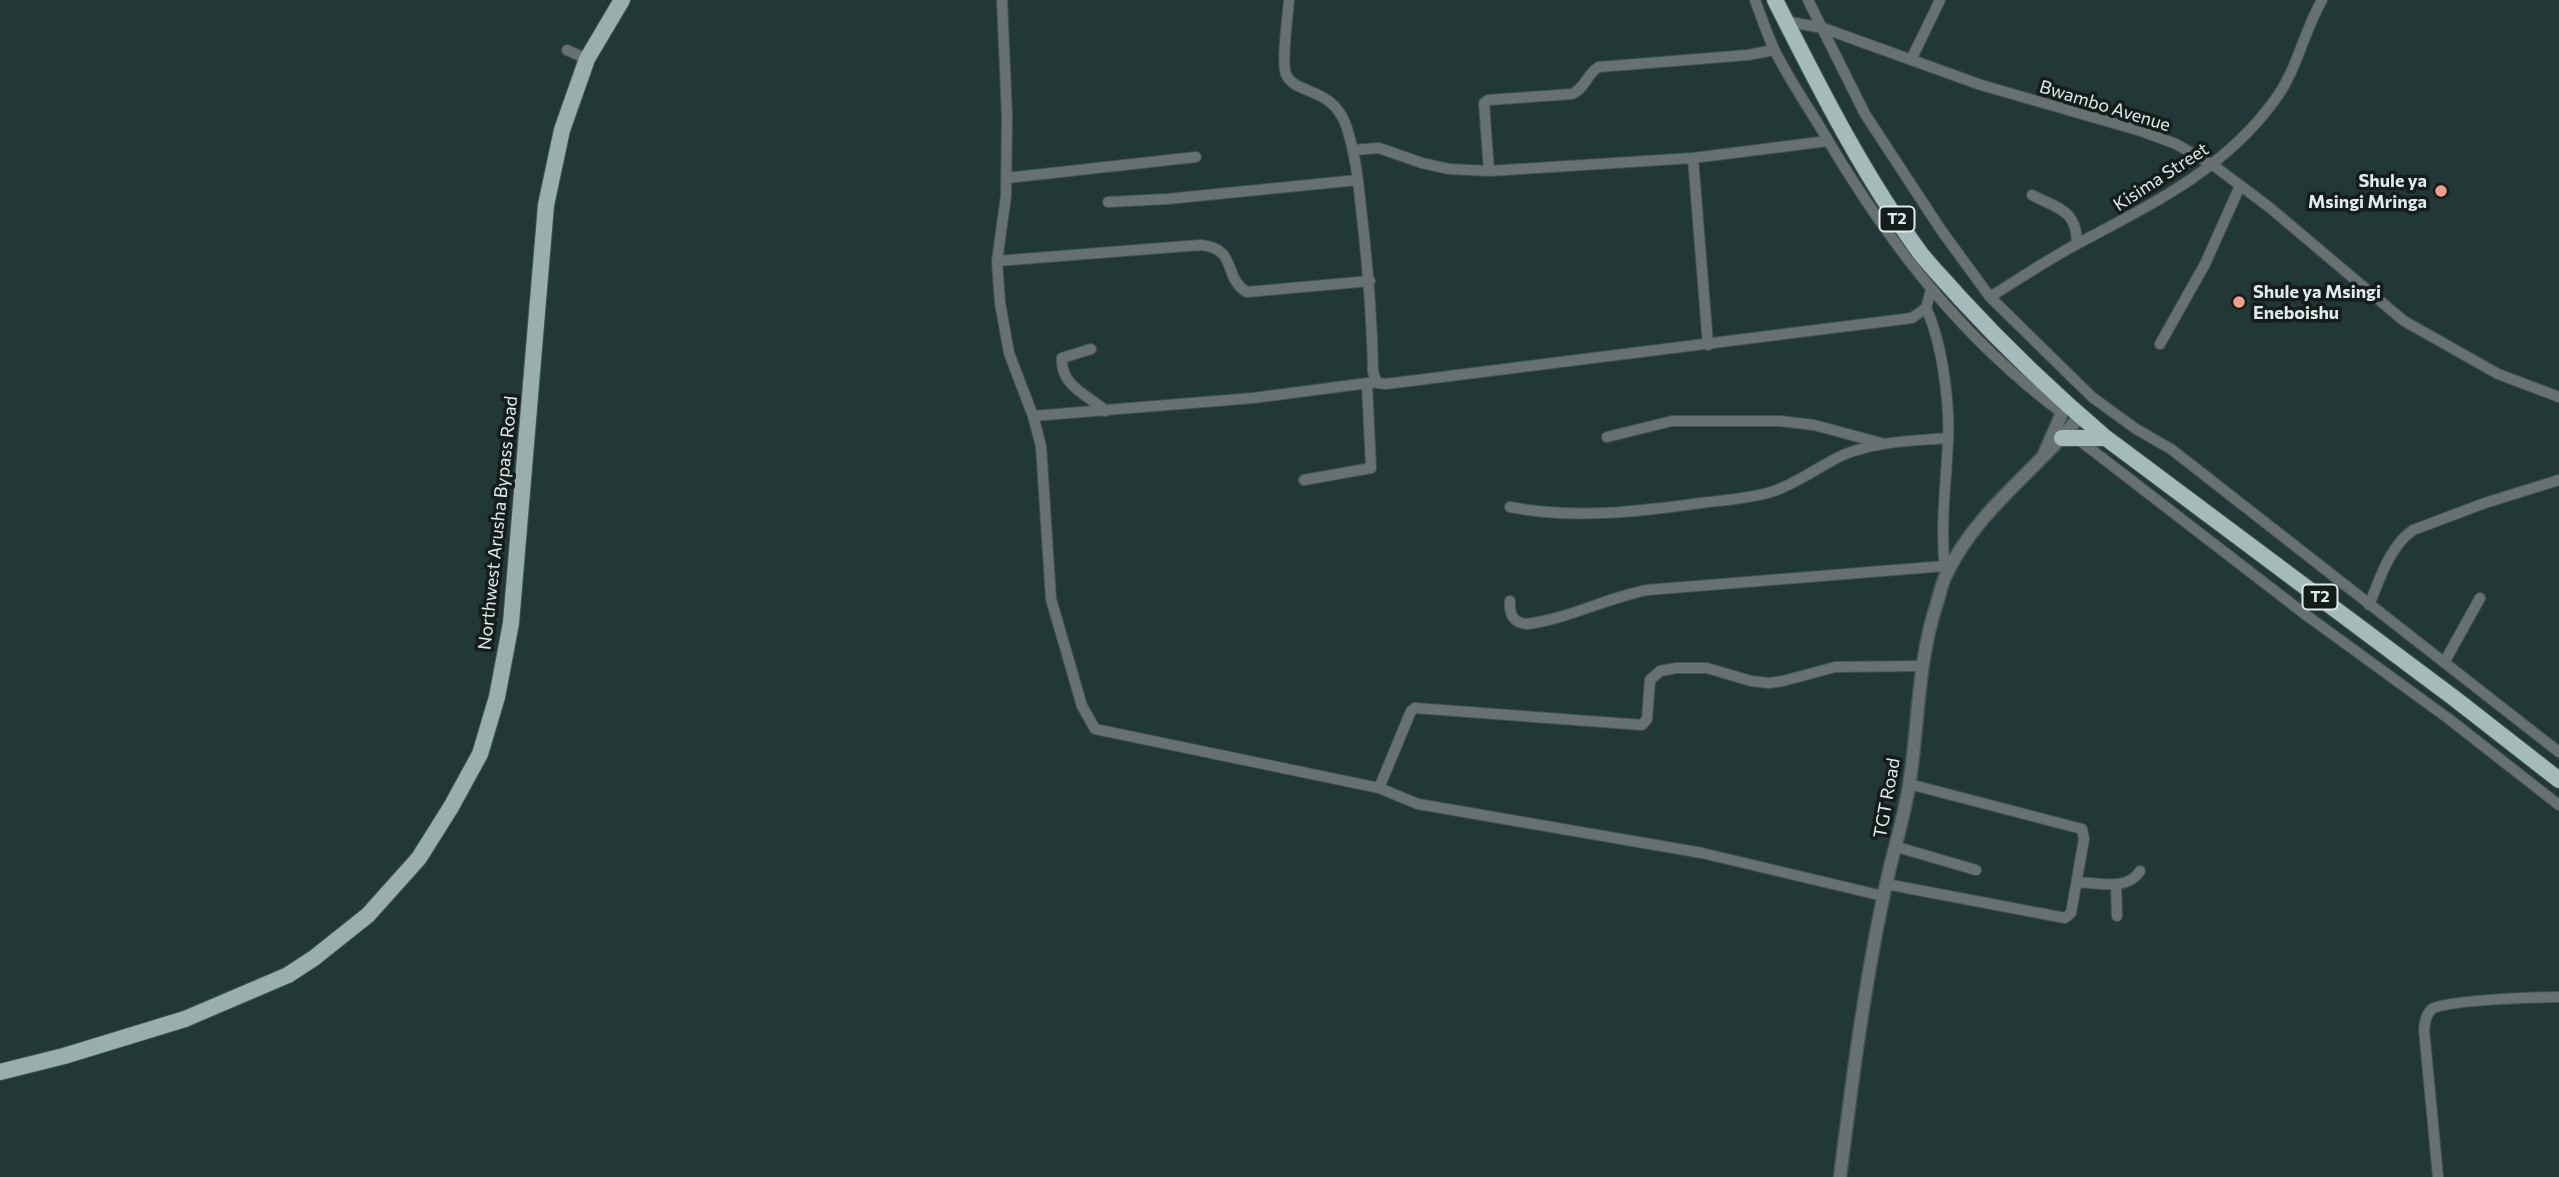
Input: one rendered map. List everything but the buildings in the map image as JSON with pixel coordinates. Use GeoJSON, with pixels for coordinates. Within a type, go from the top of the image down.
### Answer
{"type":"FeatureCollection","features":[{"type":"Feature","properties":{"kind":"highway","name":"T2"},"geometry":{"type":"LineString","coordinates":[[1775,0],[1847,138],[1878,191],[1923,256],[2064,408],[2080,416],[2559,780]]}},
{"type":"Feature","properties":{"kind":"highway"},"geometry":{"type":"LineString","coordinates":[[2069,438],[2106,438]]}},
{"type":"Feature","properties":{"kind":"main road","name":"Northwest Arusha Bypass Road"},"geometry":{"type":"LineString","coordinates":[[0,1072],[64,1056],[185,1019],[288,975],[368,915],[419,858],[451,807],[480,754],[497,697],[511,623],[546,205],[562,130],[587,59],[622,0]]}},
{"type":"Feature","properties":{"kind":"street"},"geometry":{"type":"LineString","coordinates":[[1002,0],[1007,178],[998,261],[1004,329],[1009,352],[1034,416],[1041,446],[1051,599],[1082,706],[1095,729],[1379,788],[1418,804],[1702,853],[1885,890],[2067,918],[2071,913],[2084,839],[2081,828],[1909,785]]}},
{"type":"Feature","properties":{"kind":"street"},"geometry":{"type":"LineString","coordinates":[[1289,0],[1285,59],[1287,77],[1292,82],[1322,95],[1338,108],[1353,150],[1370,281],[1373,372],[1371,468],[1304,480]]}},
{"type":"Feature","properties":{"kind":"street"},"geometry":{"type":"LineString","coordinates":[[1755,0],[1774,50],[1865,202],[1931,290],[2026,386],[2064,408],[2042,458]]}},
{"type":"Feature","properties":{"kind":"street"},"geometry":{"type":"LineString","coordinates":[[1808,0],[1865,114],[1941,230],[1990,297],[2092,397],[2136,429],[2172,449],[2559,752]]}},
{"type":"Feature","properties":{"kind":"street"},"geometry":{"type":"LineString","coordinates":[[1911,60],[1940,0]]}},
{"type":"Feature","properties":{"kind":"street","name":"Kisima Street"},"geometry":{"type":"LineString","coordinates":[[1990,297],[2077,244],[2147,207],[2213,165],[2256,124],[2286,84],[2322,0]]}},
{"type":"Feature","properties":{"kind":"street","name":"Bwambo Avenue"},"geometry":{"type":"LineString","coordinates":[[1785,21],[1823,28],[1981,85],[2141,131],[2176,144],[2213,165],[2279,214],[2404,321],[2497,374],[2558,394]]}},
{"type":"Feature","properties":{"kind":"street"},"geometry":{"type":"LineString","coordinates":[[567,50],[587,59]]}},
{"type":"Feature","properties":{"kind":"street"},"geometry":{"type":"LineString","coordinates":[[1489,171],[1484,103],[1488,100],[1572,94],[1600,67],[1748,55],[1774,50]]}},
{"type":"Feature","properties":{"kind":"street"},"geometry":{"type":"LineString","coordinates":[[1353,150],[1379,148],[1449,169],[1489,171],[1693,158],[1828,141]]}},
{"type":"Feature","properties":{"kind":"street"},"geometry":{"type":"LineString","coordinates":[[1007,178],[1196,157]]}},
{"type":"Feature","properties":{"kind":"street"},"geometry":{"type":"LineString","coordinates":[[1693,158],[1708,345]]}},
{"type":"Feature","properties":{"kind":"street"},"geometry":{"type":"LineString","coordinates":[[1108,202],[1167,199],[1358,180]]}},
{"type":"Feature","properties":{"kind":"street"},"geometry":{"type":"LineString","coordinates":[[2160,344],[2204,264],[2240,186]]}},
{"type":"Feature","properties":{"kind":"street"},"geometry":{"type":"LineString","coordinates":[[2032,195],[2073,219],[2077,228],[2077,244]]}},
{"type":"Feature","properties":{"kind":"street"},"geometry":{"type":"LineString","coordinates":[[998,261],[1200,245],[1221,250],[1234,279],[1241,289],[1247,292],[1370,281]]}},
{"type":"Feature","properties":{"kind":"street"},"geometry":{"type":"LineString","coordinates":[[1510,601],[1509,612],[1513,618],[1527,624],[1569,613],[1612,597],[1647,590],[1945,570],[1942,516],[1948,438],[1938,342],[1926,308],[1931,290]]}},
{"type":"Feature","properties":{"kind":"street"},"geometry":{"type":"LineString","coordinates":[[1034,416],[1253,398],[1371,383],[1386,384],[1495,372],[1912,318],[1926,308]]}},
{"type":"Feature","properties":{"kind":"street"},"geometry":{"type":"LineString","coordinates":[[1091,349],[1062,358],[1062,366],[1072,387],[1106,411]]}},
{"type":"Feature","properties":{"kind":"street","name":"TGT Road"},"geometry":{"type":"LineString","coordinates":[[1840,1177],[1855,1055],[1885,890],[1897,847],[1909,785],[1921,666],[1945,570],[1977,524],[2042,458],[2069,438],[2080,416]]}},
{"type":"Feature","properties":{"kind":"street"},"geometry":{"type":"LineString","coordinates":[[1607,437],[1672,421],[1780,421],[1814,425],[1881,443]]}},
{"type":"Feature","properties":{"kind":"street"},"geometry":{"type":"LineString","coordinates":[[1510,508],[1578,513],[1678,506],[1740,498],[1772,491],[1840,456],[1881,443],[1948,438]]}},
{"type":"Feature","properties":{"kind":"street"},"geometry":{"type":"LineString","coordinates":[[2069,438],[2449,719],[2559,804]]}},
{"type":"Feature","properties":{"kind":"street"},"geometry":{"type":"LineString","coordinates":[[2368,605],[2393,552],[2413,530],[2485,503],[2559,480]]}},
{"type":"Feature","properties":{"kind":"street"},"geometry":{"type":"LineString","coordinates":[[2445,661],[2480,598]]}},
{"type":"Feature","properties":{"kind":"street"},"geometry":{"type":"LineString","coordinates":[[1379,788],[1411,711],[1415,708],[1642,725],[1647,719],[1650,680],[1660,671],[1707,668],[1751,681],[1769,683],[1835,667],[1921,666]]}},
{"type":"Feature","properties":{"kind":"street"},"geometry":{"type":"LineString","coordinates":[[1897,847],[1976,870]]}},
{"type":"Feature","properties":{"kind":"street"},"geometry":{"type":"LineString","coordinates":[[2077,882],[2116,884],[2130,881],[2140,871]]}},
{"type":"Feature","properties":{"kind":"street"},"geometry":{"type":"LineString","coordinates":[[2116,884],[2117,916]]}},
{"type":"Feature","properties":{"kind":"street"},"geometry":{"type":"LineString","coordinates":[[2438,1177],[2424,1029],[2426,1016],[2432,1009],[2446,1004],[2559,997]]}},
{"type":"Feature","properties":{"kind":"place","name":"Shule ya Msingi Mringa"},"geometry":{"type":"Point","coordinates":[2441,191]}},
{"type":"Feature","properties":{"kind":"place","name":"Shule ya Msingi Eneboishu"},"geometry":{"type":"Point","coordinates":[2239,302]}}]}
